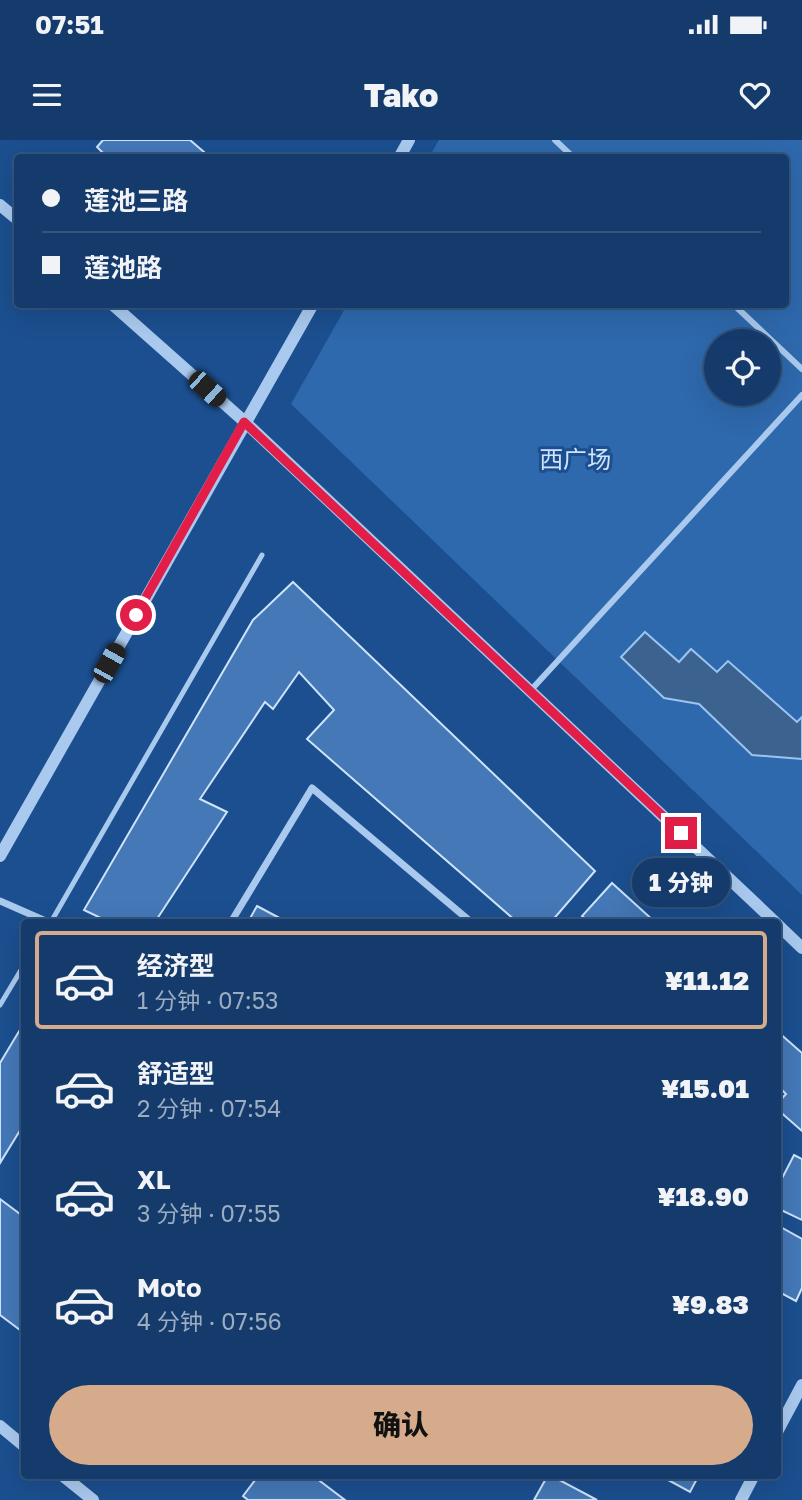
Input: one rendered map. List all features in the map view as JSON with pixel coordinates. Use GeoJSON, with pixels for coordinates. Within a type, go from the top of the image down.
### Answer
{"type":"FeatureCollection","features":[{"type":"Feature","properties":{"kind":"street"},"geometry":{"type":"LineString","coordinates":[[555,140],[570,154]]}},
{"type":"Feature","properties":{"kind":"street"},"geometry":{"type":"LineString","coordinates":[[0,205],[14,217]]}},
{"type":"Feature","properties":{"kind":"street"},"geometry":{"type":"LineString","coordinates":[[116,308],[244,422],[772,919]]}},
{"type":"Feature","properties":{"kind":"street"},"geometry":{"type":"LineString","coordinates":[[0,856],[311,308]]}},
{"type":"Feature","properties":{"kind":"street"},"geometry":{"type":"LineString","coordinates":[[737,308],[802,369]]}},
{"type":"Feature","properties":{"kind":"street"},"geometry":{"type":"LineString","coordinates":[[530,691],[802,396]]}},
{"type":"Feature","properties":{"kind":"street"},"geometry":{"type":"LineString","coordinates":[[233,919],[312,788],[467,919]]}},
{"type":"Feature","properties":{"kind":"street"},"geometry":{"type":"LineString","coordinates":[[0,901],[42,919]]}},
{"type":"Feature","properties":{"kind":"street"},"geometry":{"type":"LineString","coordinates":[[781,928],[802,948]]}},
{"type":"Feature","properties":{"kind":"street"},"geometry":{"type":"LineString","coordinates":[[781,1424],[802,1385]]}},
{"type":"Feature","properties":{"kind":"street"},"geometry":{"type":"LineString","coordinates":[[0,1426],[21,1444]]}},
{"type":"Feature","properties":{"kind":"street"},"geometry":{"type":"LineString","coordinates":[[67,1479],[93,1500]]}},
{"type":"Feature","properties":{"kind":"street"},"geometry":{"type":"LineString","coordinates":[[741,1500],[752,1479]]}},
{"type":"Feature","properties":{"kind":"lane"},"geometry":{"type":"LineString","coordinates":[[51,919],[262,555]]}},
{"type":"Feature","properties":{"kind":"lane"},"geometry":{"type":"LineString","coordinates":[[0,1005],[21,970]]}},
{"type":"Feature","properties":{"kind":"green space","name":"西广场"},"geometry":{"type":"Polygon","coordinates":[[[439,140],[802,140],[802,895],[291,404],[345,308],[789,308],[789,154],[431,154],[439,140]]]}},
{"type":"Feature","properties":{"kind":"shaded area"},"geometry":{"type":"Polygon","coordinates":[[[645,632],[679,662],[691,649],[717,672],[728,661],[797,722],[802,717],[802,759],[752,755],[699,704],[664,698],[621,657],[645,632]]]}},
{"type":"Feature","properties":{"kind":"building"},"geometry":{"type":"Polygon","coordinates":[[[103,140],[190,140],[206,154],[104,154],[97,147],[103,140]]]}},
{"type":"Feature","properties":{"kind":"building"},"geometry":{"type":"Polygon","coordinates":[[[293,582],[595,871],[554,919],[514,919],[307,739],[334,710],[299,672],[273,709],[265,702],[200,799],[227,812],[157,919],[103,919],[84,910],[253,620],[293,582]]]}},
{"type":"Feature","properties":{"kind":"building"},"geometry":{"type":"Polygon","coordinates":[[[612,883],[652,919],[586,919],[582,916],[612,883]]]}},
{"type":"Feature","properties":{"kind":"building"},"geometry":{"type":"Polygon","coordinates":[[[257,906],[281,919],[250,919],[257,906]]]}},
{"type":"Feature","properties":{"kind":"building"},"geometry":{"type":"Polygon","coordinates":[[[21,1028],[21,1129],[0,1163],[0,1063],[21,1028]]]}},
{"type":"Feature","properties":{"kind":"building"},"geometry":{"type":"Polygon","coordinates":[[[781,1035],[802,1053],[802,1131],[781,1113],[781,1100],[786,1094],[781,1089],[781,1035]]]}},
{"type":"Feature","properties":{"kind":"building"},"geometry":{"type":"Polygon","coordinates":[[[794,1155],[802,1159],[802,1220],[781,1210],[781,1180],[794,1155]]]}},
{"type":"Feature","properties":{"kind":"building"},"geometry":{"type":"Polygon","coordinates":[[[0,1199],[21,1215],[21,1331],[0,1315],[0,1199]]]}},
{"type":"Feature","properties":{"kind":"building"},"geometry":{"type":"Polygon","coordinates":[[[781,1227],[802,1239],[802,1288],[796,1301],[781,1293],[781,1227]]]}},
{"type":"Feature","properties":{"kind":"building"},"geometry":{"type":"Polygon","coordinates":[[[256,1479],[317,1479],[345,1500],[248,1500],[243,1496],[256,1479]]]}},
{"type":"Feature","properties":{"kind":"building"},"geometry":{"type":"Polygon","coordinates":[[[546,1479],[558,1479],[597,1500],[534,1500],[546,1479]]]}},
{"type":"Feature","properties":{"kind":"building"},"geometry":{"type":"Polygon","coordinates":[[[666,1479],[697,1479],[690,1492],[666,1479]]]}},
{"type":"Feature","properties":{"kind":"route"},"geometry":{"type":"LineString","coordinates":[[136,615],[244,422],[681,833]]}}]}
